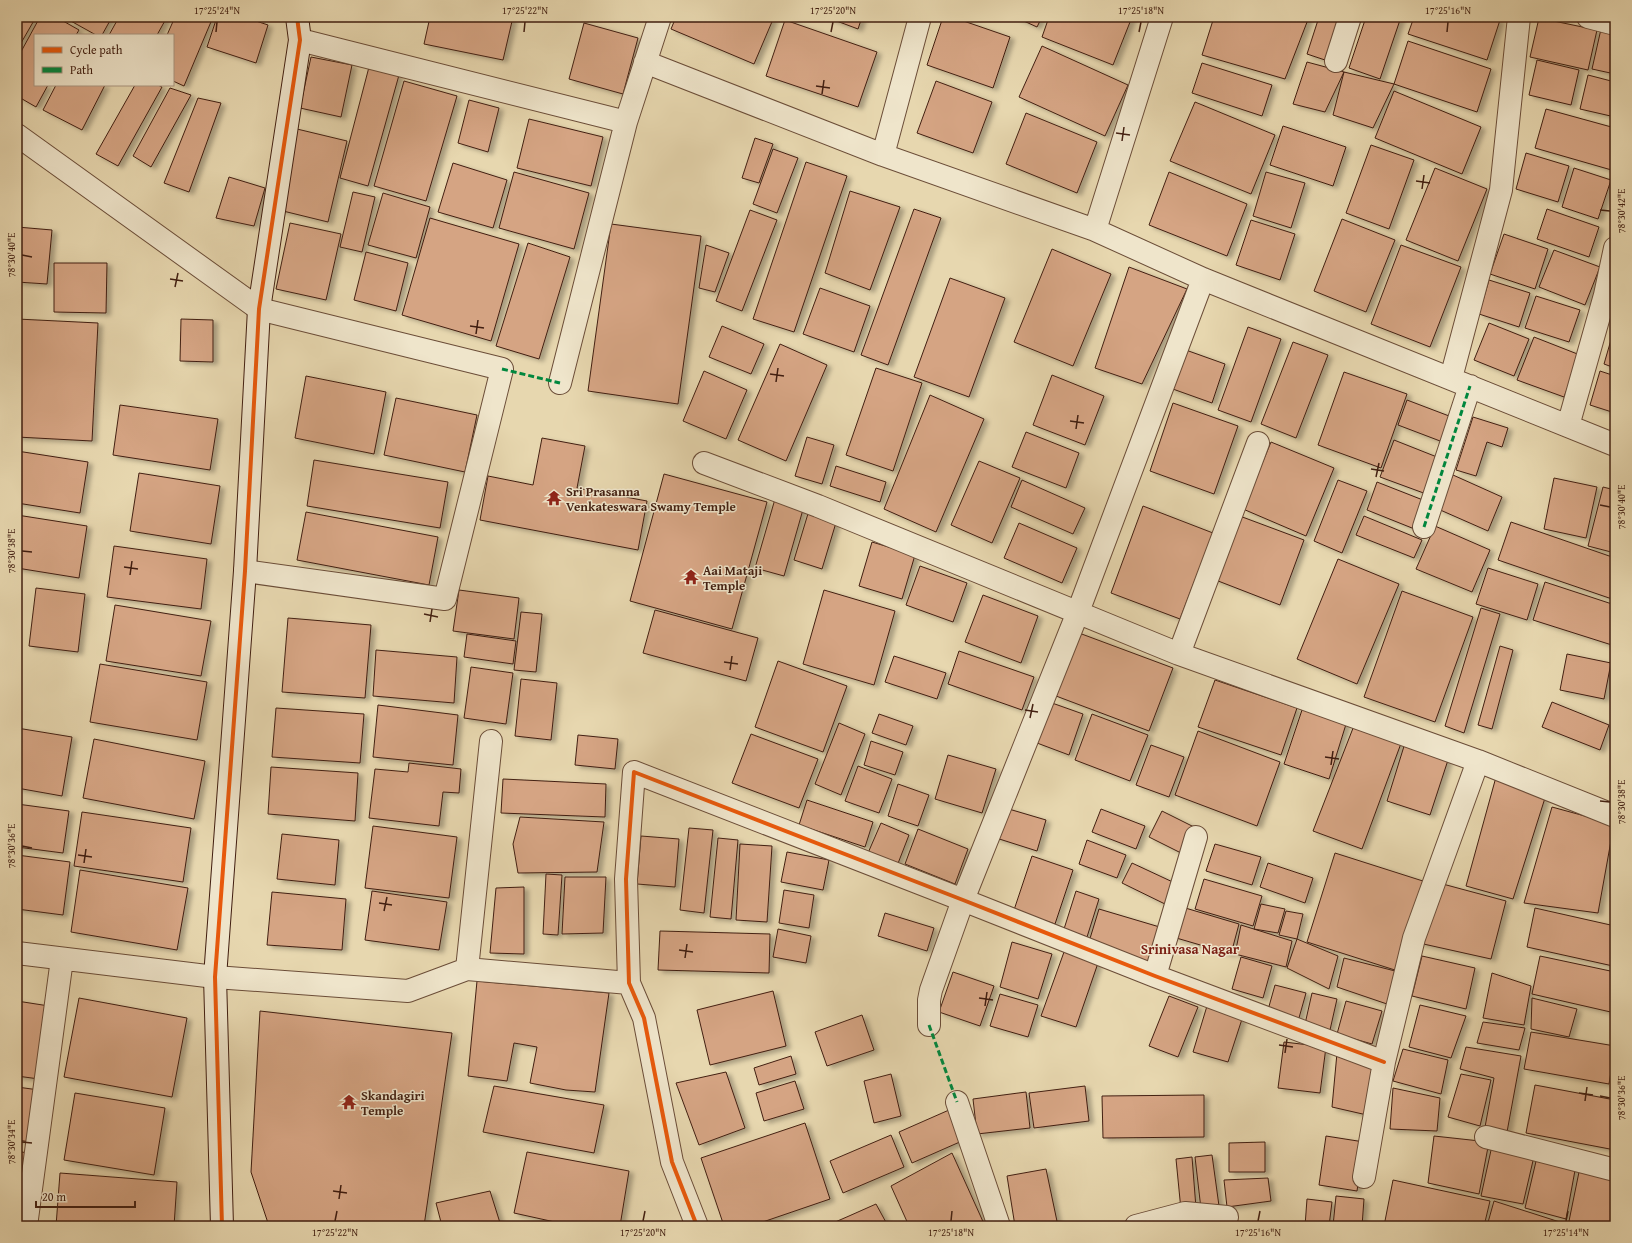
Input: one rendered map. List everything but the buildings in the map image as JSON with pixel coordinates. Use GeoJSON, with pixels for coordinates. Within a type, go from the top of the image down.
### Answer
{"type":"FeatureCollection","features":[{"type":"Feature","properties":{"kind":"street"},"geometry":{"type":"LineString","coordinates":[[222,1226],[215,977],[245,571],[259,309],[300,40],[297,17]]}},
{"type":"Feature","properties":{"kind":"street"},"geometry":{"type":"LineString","coordinates":[[560,382],[626,122],[660,17]]}},
{"type":"Feature","properties":{"kind":"street"},"geometry":{"type":"LineString","coordinates":[[883,155],[920,17]]}},
{"type":"Feature","properties":{"kind":"street"},"geometry":{"type":"LineString","coordinates":[[1095,230],[1162,17]]}},
{"type":"Feature","properties":{"kind":"street"},"geometry":{"type":"LineString","coordinates":[[1336,61],[1350,17]]}},
{"type":"Feature","properties":{"kind":"street"},"geometry":{"type":"LineString","coordinates":[[1424,527],[1460,382],[1501,190],[1519,17]]}},
{"type":"Feature","properties":{"kind":"street"},"geometry":{"type":"LineString","coordinates":[[1588,17],[1615,24]]}},
{"type":"Feature","properties":{"kind":"street"},"geometry":{"type":"LineString","coordinates":[[300,40],[626,122]]}},
{"type":"Feature","properties":{"kind":"street"},"geometry":{"type":"LineString","coordinates":[[646,62],[883,155],[1095,230],[1203,279],[1615,445]]}},
{"type":"Feature","properties":{"kind":"street"},"geometry":{"type":"LineString","coordinates":[[17,135],[259,309],[502,368],[445,599],[245,571]]}},
{"type":"Feature","properties":{"kind":"street"},"geometry":{"type":"LineString","coordinates":[[1568,426],[1605,296],[1615,248]]}},
{"type":"Feature","properties":{"kind":"street"},"geometry":{"type":"LineString","coordinates":[[929,1025],[929,1000],[931,990],[963,900],[1078,612],[1203,279]]}},
{"type":"Feature","properties":{"kind":"street"},"geometry":{"type":"LineString","coordinates":[[1179,654],[1258,443]]}},
{"type":"Feature","properties":{"kind":"street"},"geometry":{"type":"LineString","coordinates":[[704,463],[818,506],[1179,654],[1478,761],[1615,816]]}},
{"type":"Feature","properties":{"kind":"street"},"geometry":{"type":"LineString","coordinates":[[468,969],[491,741]]}},
{"type":"Feature","properties":{"kind":"street"},"geometry":{"type":"LineString","coordinates":[[1364,1177],[1384,1062],[1414,938],[1478,761]]}},
{"type":"Feature","properties":{"kind":"street"},"geometry":{"type":"LineString","coordinates":[[697,1226],[672,1162],[644,1018],[629,983],[626,879],[634,772],[1155,976],[1384,1062]]}},
{"type":"Feature","properties":{"kind":"street"},"geometry":{"type":"LineString","coordinates":[[1155,976],[1196,837]]}},
{"type":"Feature","properties":{"kind":"street"},"geometry":{"type":"LineString","coordinates":[[17,953],[215,977],[408,991],[468,969],[629,983]]}},
{"type":"Feature","properties":{"kind":"street"},"geometry":{"type":"LineString","coordinates":[[26,1226],[62,959]]}},
{"type":"Feature","properties":{"kind":"street"},"geometry":{"type":"LineString","coordinates":[[957,1102],[999,1226]]}},
{"type":"Feature","properties":{"kind":"street"},"geometry":{"type":"LineString","coordinates":[[1486,1137],[1615,1170]]}},
{"type":"Feature","properties":{"kind":"street"},"geometry":{"type":"LineString","coordinates":[[1136,1226],[1187,1219],[1227,1217]]}},
{"type":"Feature","properties":{"kind":"marked path"},"geometry":{"type":"LineString","coordinates":[[502,369],[560,383]]}},
{"type":"Feature","properties":{"kind":"marked path"},"geometry":{"type":"LineString","coordinates":[[1424,527],[1470,386]]}},
{"type":"Feature","properties":{"kind":"marked path"},"geometry":{"type":"LineString","coordinates":[[929,1025],[957,1102]]}},
{"type":"Feature","properties":{"kind":"cycle path"},"geometry":{"type":"LineString","coordinates":[[222,1226],[215,977],[245,571],[259,309],[300,40],[297,17]]}},
{"type":"Feature","properties":{"kind":"cycle path"},"geometry":{"type":"LineString","coordinates":[[697,1226],[672,1162],[644,1018],[629,983],[626,879],[634,772],[1155,976],[1384,1062]]}},
{"type":"Feature","properties":{"kind":"place","name":"Sri Prasanna Venkateswara Swamy Temple"},"geometry":{"type":"Point","coordinates":[554,498]}},
{"type":"Feature","properties":{"kind":"place","name":"Aai Mataji Temple"},"geometry":{"type":"Point","coordinates":[691,577]}},
{"type":"Feature","properties":{"kind":"place","name":"Skandagiri Temple"},"geometry":{"type":"Point","coordinates":[349,1102]}},
{"type":"Feature","properties":{"kind":"district","name":"Srinivasa Nagar"},"geometry":{"type":"Point","coordinates":[1190,949]}}]}
